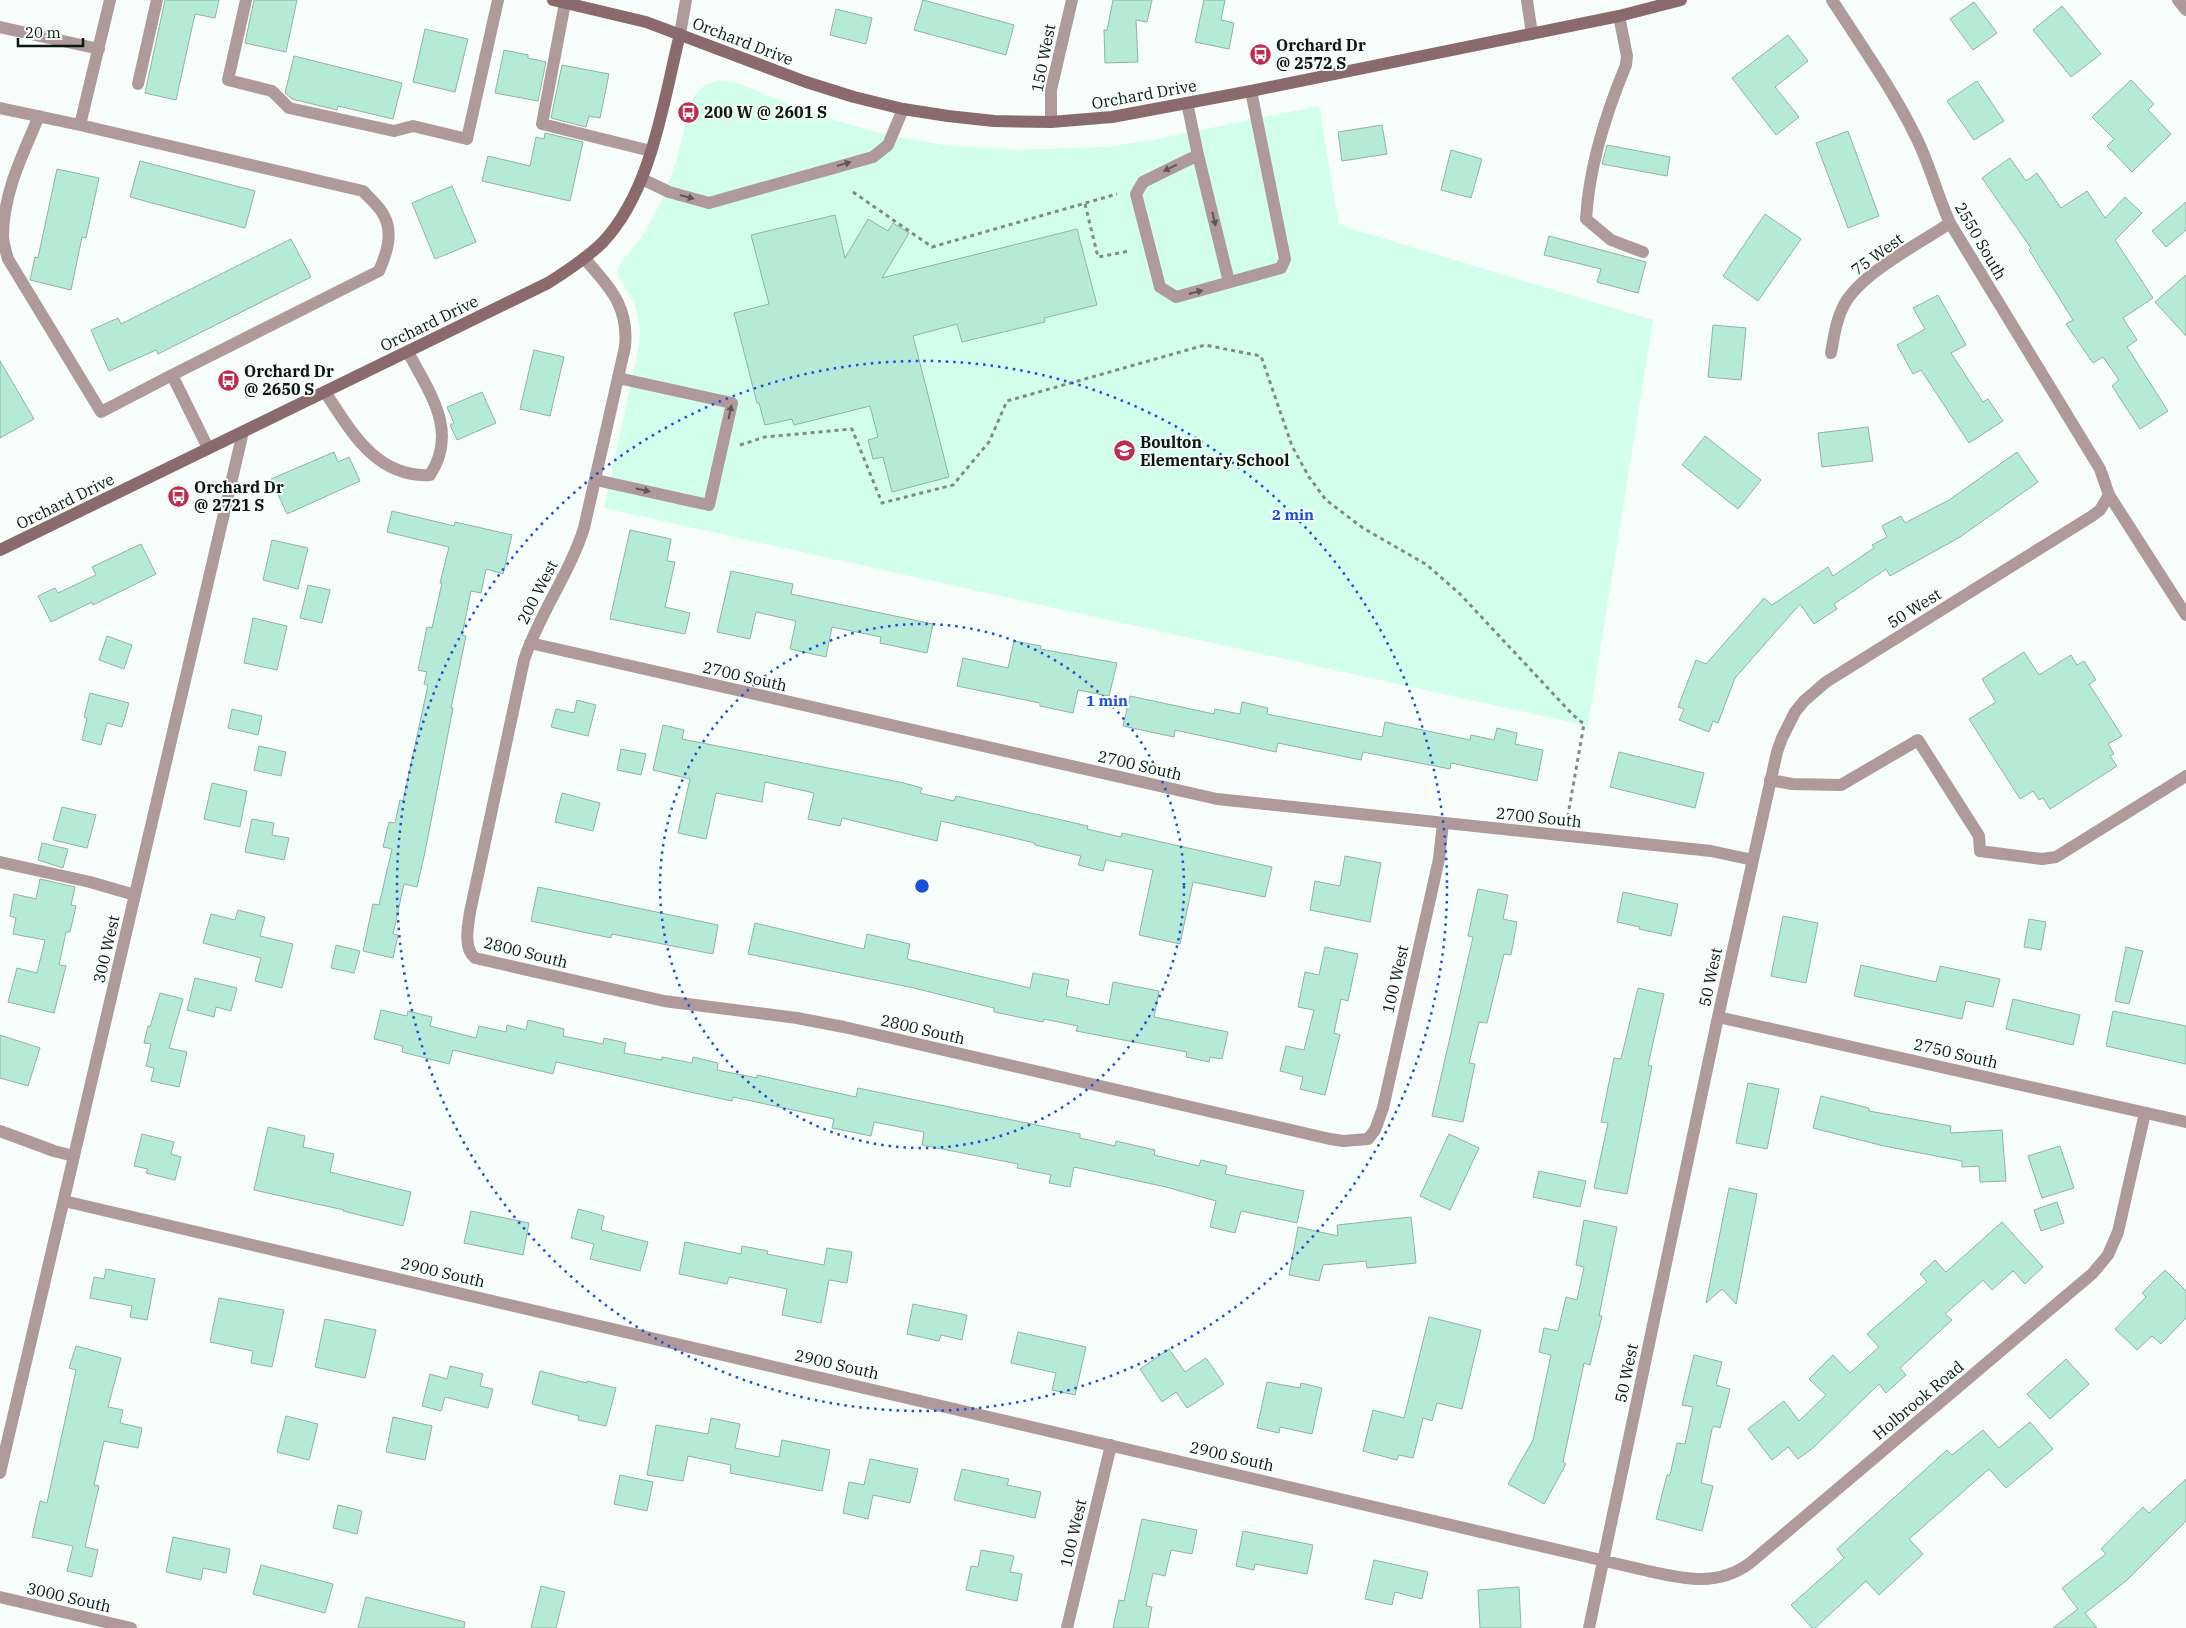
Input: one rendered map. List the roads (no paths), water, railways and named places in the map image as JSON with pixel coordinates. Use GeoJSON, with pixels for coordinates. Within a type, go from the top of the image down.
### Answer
{"type":"FeatureCollection","features":[{"type":"Feature","properties":{"kind":"main road","name":"Orchard Drive"},"geometry":{"type":"LineString","coordinates":[[0,550],[548,284],[584,258],[603,242],[618,223],[631,203],[642,180],[680,34],[806,82],[902,109],[994,121],[1051,122],[1112,117],[1252,91],[1620,16],[1681,0]]}},
{"type":"Feature","properties":{"kind":"main road"},"geometry":{"type":"LineString","coordinates":[[559,1],[646,22],[680,34]]}},
{"type":"Feature","properties":{"kind":"street"},"geometry":{"type":"LineString","coordinates":[[80,125],[110,0]]}},
{"type":"Feature","properties":{"kind":"street"},"geometry":{"type":"LineString","coordinates":[[138,84],[157,0]]}},
{"type":"Feature","properties":{"kind":"street"},"geometry":{"type":"LineString","coordinates":[[246,0],[228,80],[272,91],[289,108],[394,131],[414,126],[467,139],[498,0]]}},
{"type":"Feature","properties":{"kind":"street"},"geometry":{"type":"LineString","coordinates":[[680,34],[686,0]]}},
{"type":"Feature","properties":{"kind":"street","name":"150 West"},"geometry":{"type":"LineString","coordinates":[[1051,122],[1051,90],[1072,0]]}},
{"type":"Feature","properties":{"kind":"street"},"geometry":{"type":"LineString","coordinates":[[1527,0],[1532,34]]}},
{"type":"Feature","properties":{"kind":"street","name":"2550 South"},"geometry":{"type":"LineString","coordinates":[[1832,0],[1908,122],[1925,157],[1938,196],[1950,223],[2100,469],[2109,495],[2186,615]]}},
{"type":"Feature","properties":{"kind":"street"},"geometry":{"type":"LineString","coordinates":[[2178,0],[2186,10]]}},
{"type":"Feature","properties":{"kind":"street"},"geometry":{"type":"LineString","coordinates":[[559,1],[542,124],[651,151]]}},
{"type":"Feature","properties":{"kind":"street"},"geometry":{"type":"LineString","coordinates":[[1620,16],[1627,56],[1626,65],[1593,165],[1587,195],[1586,218],[1611,240],[1643,252]]}},
{"type":"Feature","properties":{"kind":"street"},"geometry":{"type":"LineString","coordinates":[[0,27],[99,49]]}},
{"type":"Feature","properties":{"kind":"street"},"geometry":{"type":"LineString","coordinates":[[1198,155],[1143,182],[1136,194],[1160,288],[1176,297],[1281,268],[1285,259],[1252,91]]}},
{"type":"Feature","properties":{"kind":"street"},"geometry":{"type":"LineString","coordinates":[[1187,103],[1229,282]]}},
{"type":"Feature","properties":{"kind":"street"},"geometry":{"type":"LineString","coordinates":[[0,108],[39,116],[80,125],[363,191],[384,214],[390,236],[386,257],[379,271],[101,412],[8,259],[3,237],[13,176],[39,116]]}},
{"type":"Feature","properties":{"kind":"street"},"geometry":{"type":"LineString","coordinates":[[642,180],[669,192],[709,202],[873,156],[888,145],[902,109]]}},
{"type":"Feature","properties":{"kind":"street","name":"75 West"},"geometry":{"type":"LineString","coordinates":[[1831,353],[1836,328],[1844,306],[1855,290],[1868,277],[1950,223]]}},
{"type":"Feature","properties":{"kind":"street","name":"200 West"},"geometry":{"type":"LineString","coordinates":[[470,954],[468,943],[470,912],[530,643],[580,541],[596,480],[626,333],[622,310],[607,284],[584,258]]}},
{"type":"Feature","properties":{"kind":"street"},"geometry":{"type":"LineString","coordinates":[[325,392],[354,436],[368,452],[393,468],[412,476],[430,474],[437,464],[444,439],[439,416],[408,352]]}},
{"type":"Feature","properties":{"kind":"street"},"geometry":{"type":"LineString","coordinates":[[172,375],[208,448]]}},
{"type":"Feature","properties":{"kind":"street"},"geometry":{"type":"LineString","coordinates":[[596,480],[709,505],[732,403],[618,378]]}},
{"type":"Feature","properties":{"kind":"street","name":"300 West"},"geometry":{"type":"LineString","coordinates":[[0,1473],[243,432]]}},
{"type":"Feature","properties":{"kind":"street","name":"50 West"},"geometry":{"type":"LineString","coordinates":[[1589,1628],[1718,1016],[1770,780],[1788,724],[1804,701],[1815,691],[2092,516],[2100,510],[2109,495]]}},
{"type":"Feature","properties":{"kind":"street","name":"2700 South"},"geometry":{"type":"LineString","coordinates":[[530,643],[1217,799],[1711,851],[1753,860]]}},
{"type":"Feature","properties":{"kind":"street"},"geometry":{"type":"LineString","coordinates":[[1770,780],[1792,784],[1841,785],[1918,740],[1979,836],[1980,851],[2042,859],[2056,857],[2186,776]]}},
{"type":"Feature","properties":{"kind":"street","name":"100 West"},"geometry":{"type":"LineString","coordinates":[[1368,1139],[1375,1130],[1383,1108],[1439,859],[1443,823]]}},
{"type":"Feature","properties":{"kind":"street"},"geometry":{"type":"LineString","coordinates":[[0,862],[90,882],[135,895]]}},
{"type":"Feature","properties":{"kind":"street","name":"2800 South"},"geometry":{"type":"LineString","coordinates":[[470,954],[482,961],[664,1001],[797,1018],[1330,1139],[1343,1141],[1368,1139]]}},
{"type":"Feature","properties":{"kind":"street","name":"2750 South"},"geometry":{"type":"LineString","coordinates":[[1718,1016],[2186,1122]]}},
{"type":"Feature","properties":{"kind":"street","name":"Holbrook Road"},"geometry":{"type":"LineString","coordinates":[[1604,1560],[1692,1580],[1719,1578],[1741,1570],[1750,1563],[2092,1274],[2108,1254],[2118,1232],[2145,1112]]}},
{"type":"Feature","properties":{"kind":"street"},"geometry":{"type":"LineString","coordinates":[[0,1131],[54,1151],[74,1156]]}},
{"type":"Feature","properties":{"kind":"street","name":"2900 South"},"geometry":{"type":"LineString","coordinates":[[64,1201],[1604,1560]]}},
{"type":"Feature","properties":{"kind":"street","name":"100 West"},"geometry":{"type":"LineString","coordinates":[[1067,1628],[1111,1445]]}},
{"type":"Feature","properties":{"kind":"street","name":"3000 South"},"geometry":{"type":"LineString","coordinates":[[0,1597],[131,1628]]}},
{"type":"Feature","properties":{"kind":"place","name":"Orchard Dr @ 2572 S"},"geometry":{"type":"Point","coordinates":[1260,54]}},
{"type":"Feature","properties":{"kind":"place","name":"200 W @ 2601 S"},"geometry":{"type":"Point","coordinates":[688,112]}},
{"type":"Feature","properties":{"kind":"place","name":"Orchard Dr @ 2650 S"},"geometry":{"type":"Point","coordinates":[228,380]}},
{"type":"Feature","properties":{"kind":"place","name":"Boulton Elementary School"},"geometry":{"type":"Point","coordinates":[1124,451]}},
{"type":"Feature","properties":{"kind":"place","name":"Orchard Dr @ 2721 S"},"geometry":{"type":"Point","coordinates":[178,496]}}]}
